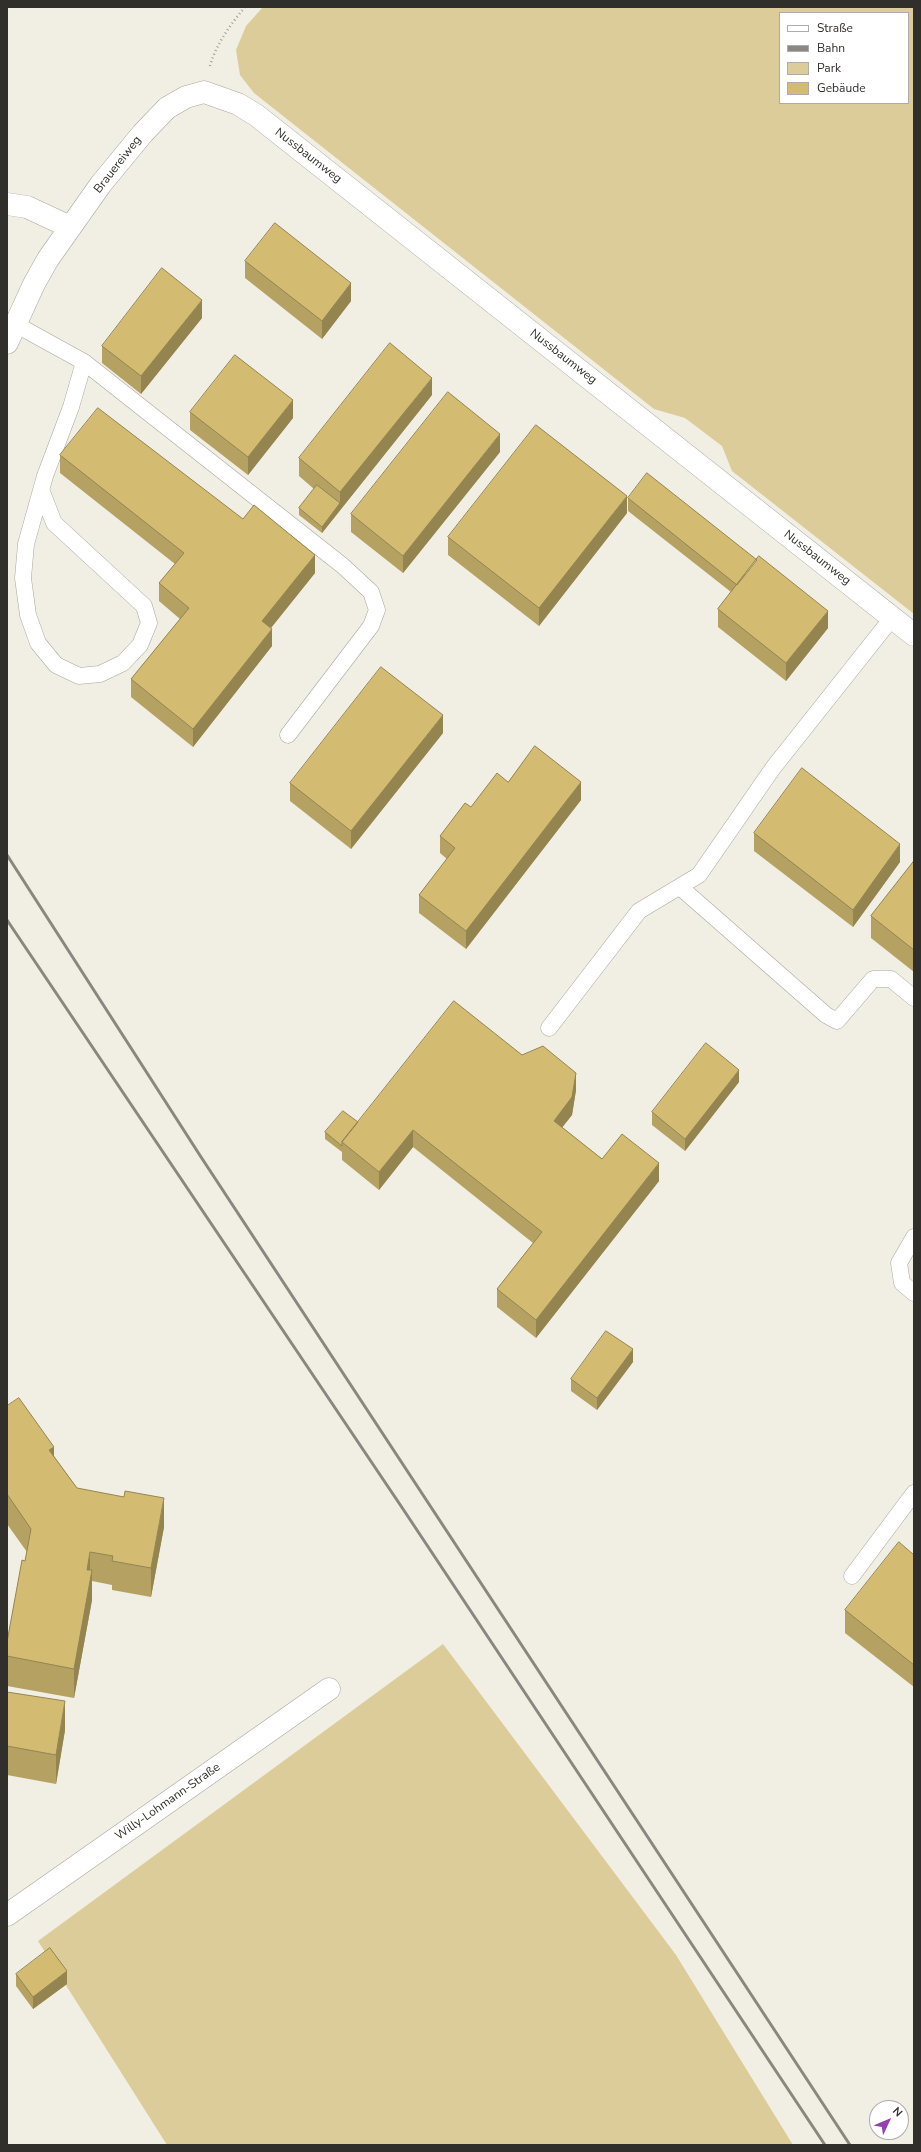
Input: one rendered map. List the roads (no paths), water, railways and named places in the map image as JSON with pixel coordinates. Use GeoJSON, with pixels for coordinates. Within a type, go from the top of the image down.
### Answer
{"type":"FeatureCollection","features":[{"type":"Feature","properties":{"kind":"street","name":"Brauereiweg"},"geometry":{"type":"LineString","coordinates":[[11,334],[34,284],[70,228],[143,133],[167,108],[186,97],[204,92]]}},
{"type":"Feature","properties":{"kind":"street","name":"Nussbaumweg"},"geometry":{"type":"LineString","coordinates":[[204,92],[238,104],[256,115],[914,635]]}},
{"type":"Feature","properties":{"kind":"street"},"geometry":{"type":"LineString","coordinates":[[7,204],[27,207],[70,228]]}},
{"type":"Feature","properties":{"kind":"street","name":"Willy-Lohmann-Straße"},"geometry":{"type":"LineString","coordinates":[[7,1915],[329,1689]]}},
{"type":"Feature","properties":{"kind":"lane"},"geometry":{"type":"LineString","coordinates":[[11,334],[84,362],[342,566],[371,592],[377,610],[371,626],[288,735]]}},
{"type":"Feature","properties":{"kind":"lane"},"geometry":{"type":"LineString","coordinates":[[42,492],[54,523],[144,606],[149,623],[140,645],[123,663],[100,674],[79,676],[56,665],[38,643],[28,615],[22,578],[26,544],[42,492],[45,476],[71,407],[84,362]]}},
{"type":"Feature","properties":{"kind":"lane"},"geometry":{"type":"LineString","coordinates":[[549,1028],[639,911],[699,875],[773,768],[892,618]]}},
{"type":"Feature","properties":{"kind":"lane"},"geometry":{"type":"LineString","coordinates":[[680,887],[826,1015],[837,1021],[873,979],[891,979],[914,998]]}},
{"type":"Feature","properties":{"kind":"lane"},"geometry":{"type":"LineString","coordinates":[[914,1237],[899,1263],[902,1283],[914,1293]]}},
{"type":"Feature","properties":{"kind":"lane"},"geometry":{"type":"LineString","coordinates":[[852,1576],[914,1493]]}},
{"type":"Feature","properties":{"kind":"railway"},"geometry":{"type":"LineString","coordinates":[[7,855],[201,1157],[850,2145]]}},
{"type":"Feature","properties":{"kind":"railway"},"geometry":{"type":"LineString","coordinates":[[7,920],[403,1509],[825,2145]]}}]}
